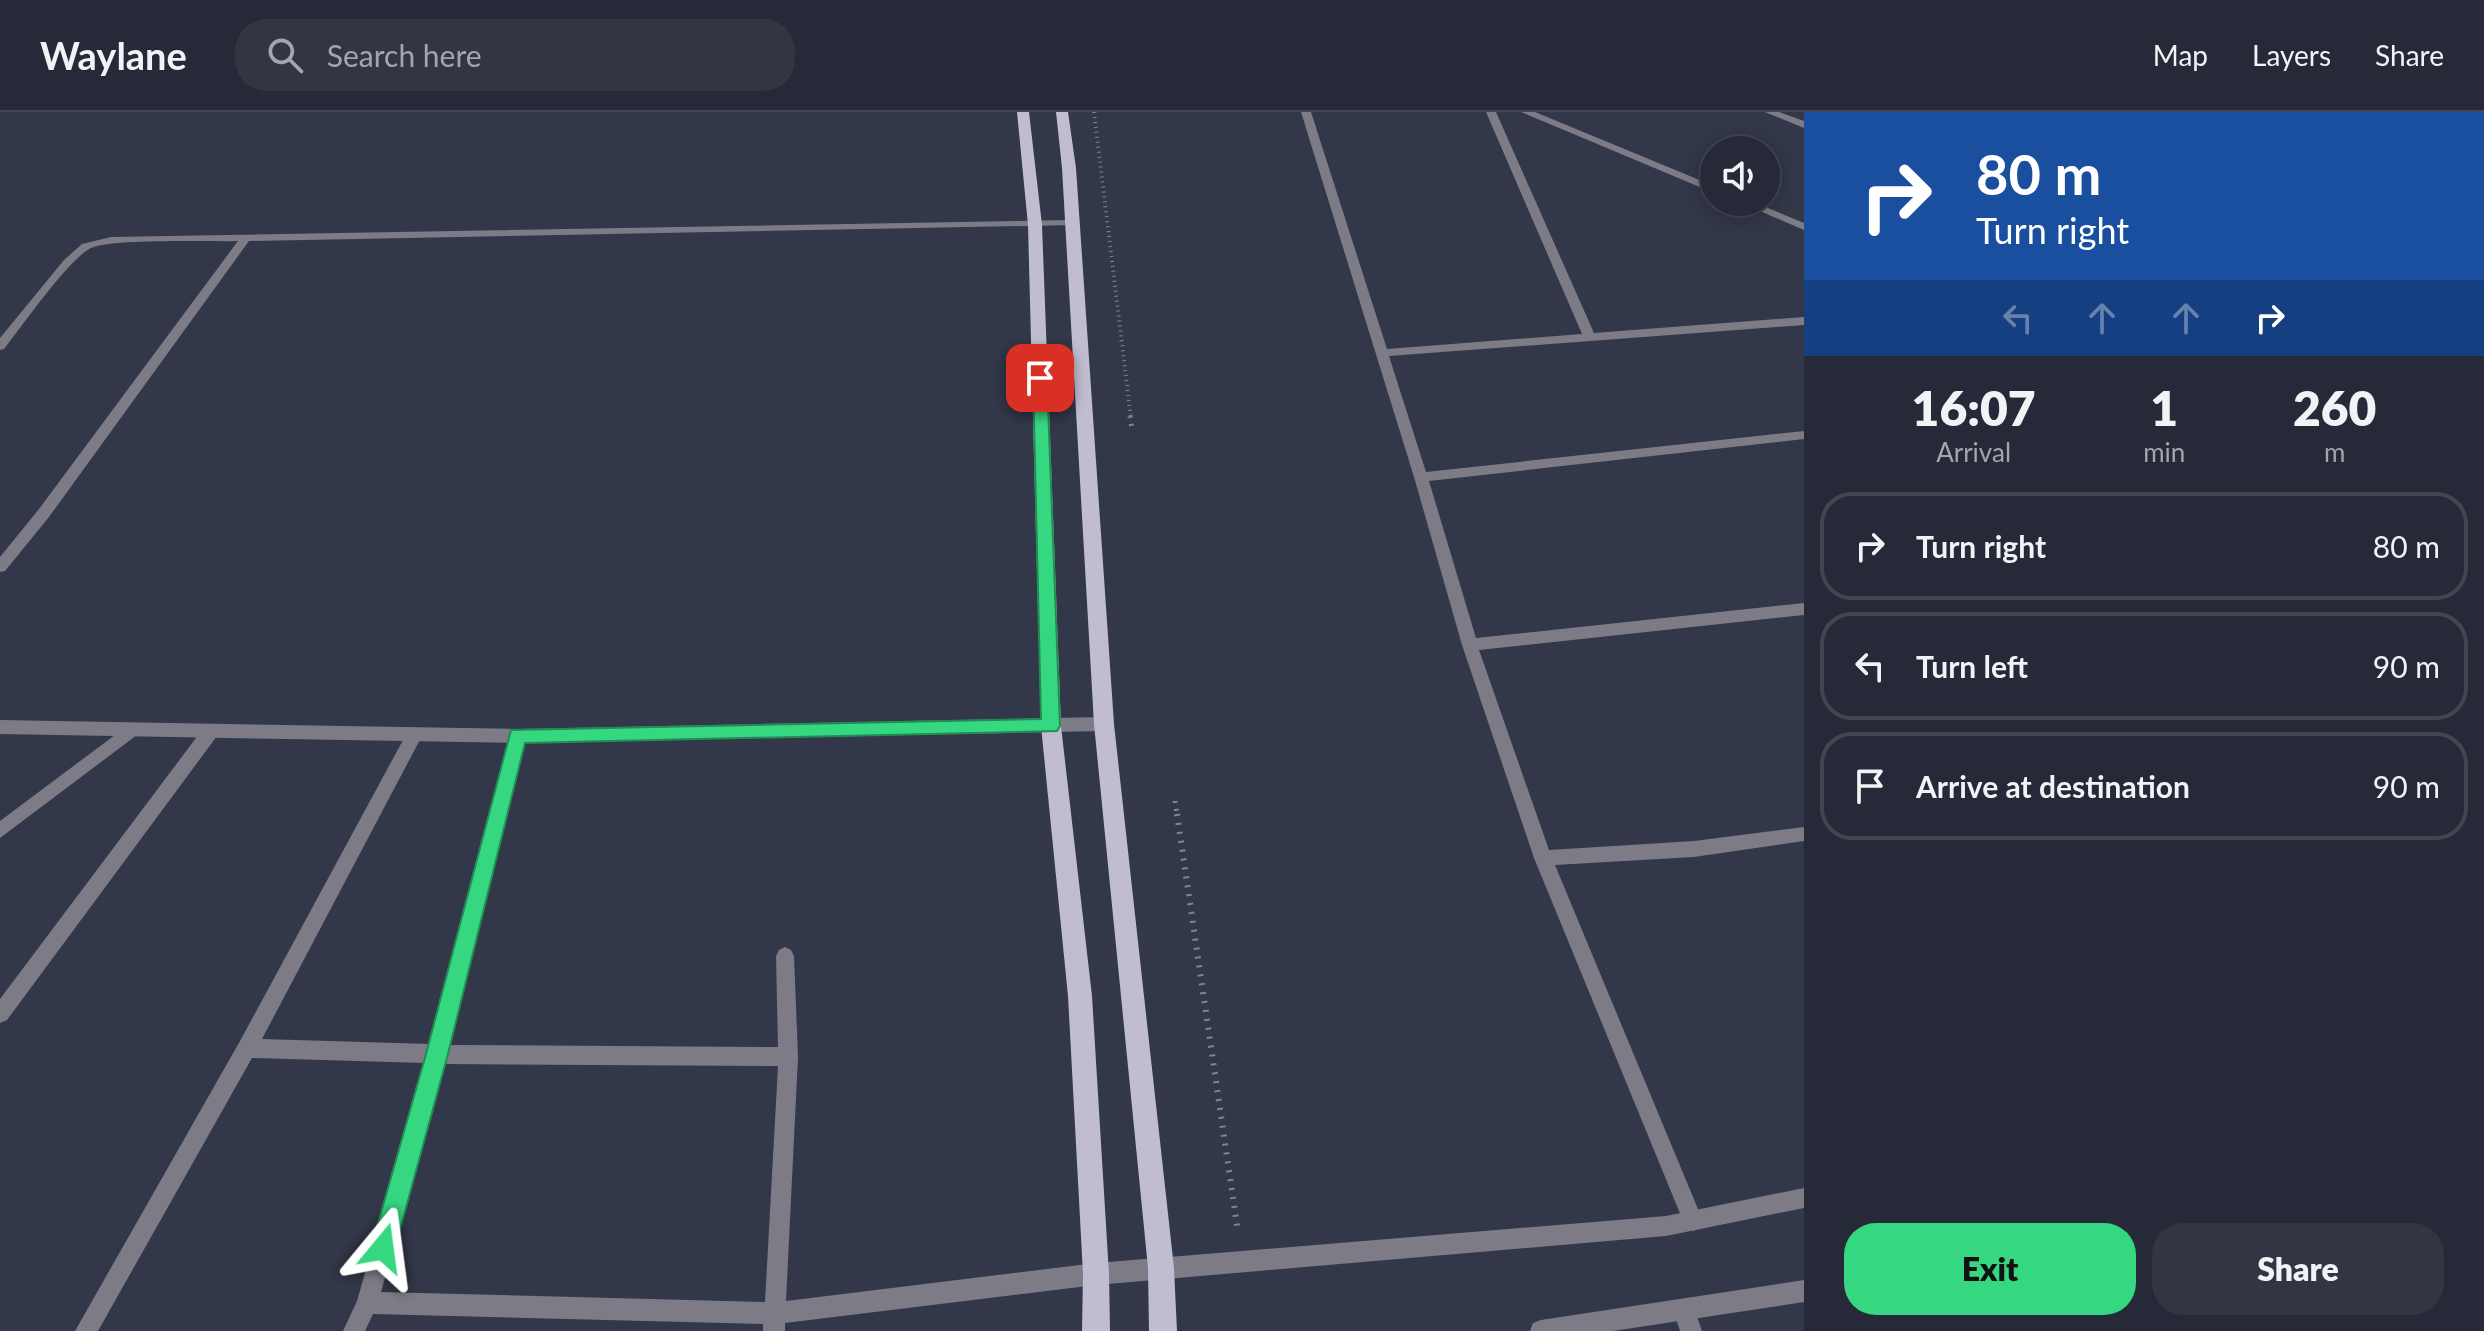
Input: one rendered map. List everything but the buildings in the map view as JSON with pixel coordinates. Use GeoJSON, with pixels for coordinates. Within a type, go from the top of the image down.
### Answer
{"type":"FeatureCollection","features":[{"type":"Feature","properties":{"kind":"main road"},"geometry":{"type":"LineString","coordinates":[[1023,112],[1035,225],[1051,726],[1080,996],[1096,1274],[1096,1331]]}},
{"type":"Feature","properties":{"kind":"main road"},"geometry":{"type":"LineString","coordinates":[[1062,112],[1104,724],[1161,1268],[1163,1331]]}},
{"type":"Feature","properties":{"kind":"street"},"geometry":{"type":"LineString","coordinates":[[1306,112],[1421,477],[1470,645],[1543,858],[1693,1221]]}},
{"type":"Feature","properties":{"kind":"street"},"geometry":{"type":"LineString","coordinates":[[1491,112],[1590,338]]}},
{"type":"Feature","properties":{"kind":"street"},"geometry":{"type":"LineString","coordinates":[[1526,112],[1700,184]]}},
{"type":"Feature","properties":{"kind":"street"},"geometry":{"type":"LineString","coordinates":[[1770,112],[1804,125]]}},
{"type":"Feature","properties":{"kind":"street"},"geometry":{"type":"LineString","coordinates":[[1778,216],[1804,227]]}},
{"type":"Feature","properties":{"kind":"street"},"geometry":{"type":"LineString","coordinates":[[0,346],[68,262],[86,246],[111,240],[1071,223]]}},
{"type":"Feature","properties":{"kind":"street"},"geometry":{"type":"LineString","coordinates":[[0,567],[44,513],[245,239]]}},
{"type":"Feature","properties":{"kind":"street"},"geometry":{"type":"LineString","coordinates":[[1382,353],[1804,321]]}},
{"type":"Feature","properties":{"kind":"street"},"geometry":{"type":"LineString","coordinates":[[1421,477],[1804,435]]}},
{"type":"Feature","properties":{"kind":"street"},"geometry":{"type":"LineString","coordinates":[[1470,645],[1804,609]]}},
{"type":"Feature","properties":{"kind":"street"},"geometry":{"type":"LineString","coordinates":[[0,727],[518,736],[1104,724]]}},
{"type":"Feature","properties":{"kind":"street"},"geometry":{"type":"LineString","coordinates":[[0,831],[131,730]]}},
{"type":"Feature","properties":{"kind":"street"},"geometry":{"type":"LineString","coordinates":[[0,1014],[211,731]]}},
{"type":"Feature","properties":{"kind":"street"},"geometry":{"type":"LineString","coordinates":[[86,1331],[247,1048],[415,734]]}},
{"type":"Feature","properties":{"kind":"street"},"geometry":{"type":"LineString","coordinates":[[354,1331],[367,1303],[437,1054],[518,736]]}},
{"type":"Feature","properties":{"kind":"street"},"geometry":{"type":"LineString","coordinates":[[1543,858],[1694,849],[1804,834]]}},
{"type":"Feature","properties":{"kind":"street"},"geometry":{"type":"LineString","coordinates":[[774,1322],[788,1057],[785,956]]}},
{"type":"Feature","properties":{"kind":"street"},"geometry":{"type":"LineString","coordinates":[[247,1048],[437,1054],[788,1057]]}},
{"type":"Feature","properties":{"kind":"street"},"geometry":{"type":"LineString","coordinates":[[367,1303],[774,1322],[1096,1274],[1650,1228],[1804,1198]]}},
{"type":"Feature","properties":{"kind":"street"},"geometry":{"type":"LineString","coordinates":[[1541,1331],[1687,1321],[1804,1291]]}},
{"type":"Feature","properties":{"kind":"path"},"geometry":{"type":"LineString","coordinates":[[1094,112],[1132,429]]}},
{"type":"Feature","properties":{"kind":"path"},"geometry":{"type":"LineString","coordinates":[[1175,801],[1242,1261]]}},
{"type":"Feature","properties":{"kind":"route"},"geometry":{"type":"LineString","coordinates":[[383,1248],[437,1054],[518,736],[1051,726],[1040,378]]}}]}
